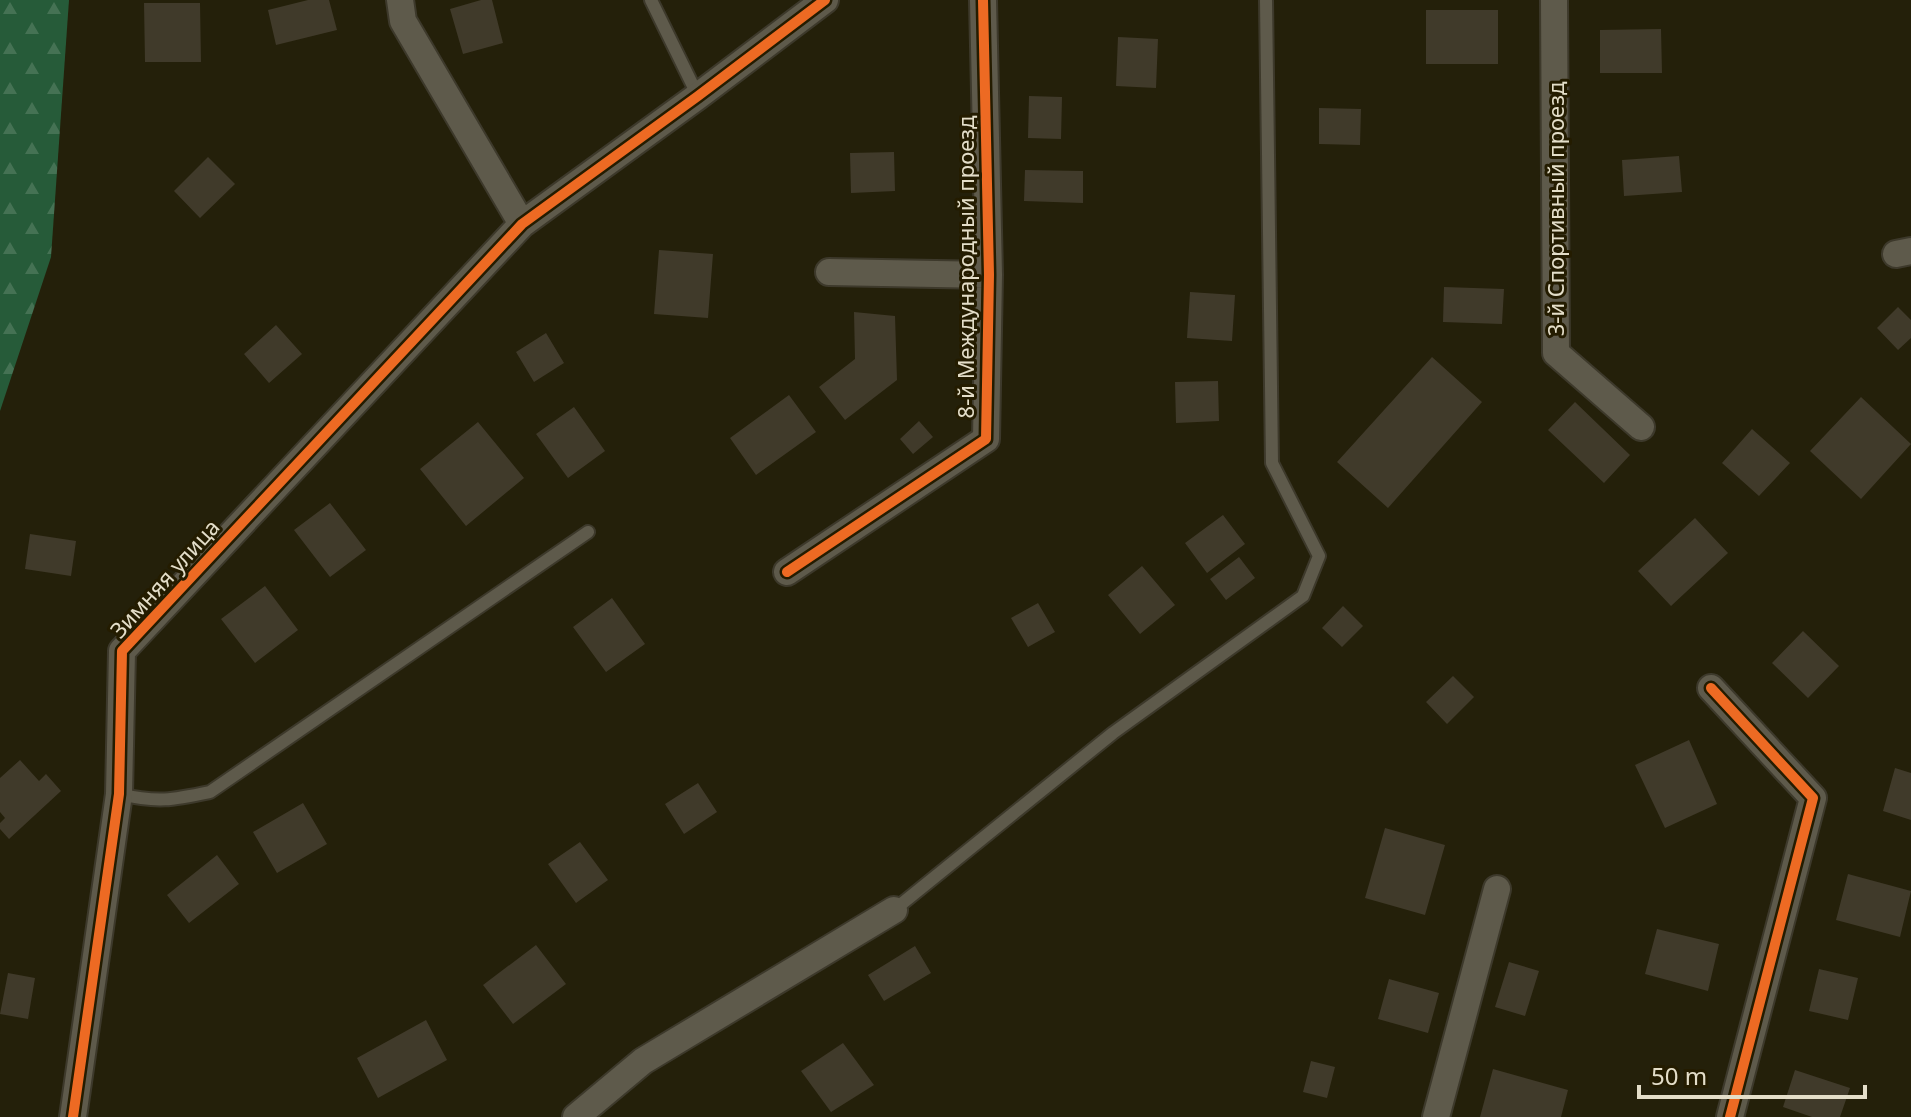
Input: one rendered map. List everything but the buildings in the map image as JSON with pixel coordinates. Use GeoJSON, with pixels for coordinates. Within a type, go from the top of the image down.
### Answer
{"type":"FeatureCollection","features":[{"type":"Feature","properties":{"kind":"street"},"geometry":{"type":"LineString","coordinates":[[400,0],[403,21],[522,224]]}},
{"type":"Feature","properties":{"kind":"street","name":"Зимняя улица"},"geometry":{"type":"LineString","coordinates":[[73,1117],[119,794],[122,651],[522,224],[825,0]]}},
{"type":"Feature","properties":{"kind":"street","name":"8-й Международный проезд"},"geometry":{"type":"LineString","coordinates":[[787,572],[986,439],[989,275],[983,0]]}},
{"type":"Feature","properties":{"kind":"street","name":"3-й Спортивный проезд"},"geometry":{"type":"LineString","coordinates":[[1554,0],[1556,353],[1641,427]]}},
{"type":"Feature","properties":{"kind":"street"},"geometry":{"type":"LineString","coordinates":[[829,272],[989,275]]}},
{"type":"Feature","properties":{"kind":"street"},"geometry":{"type":"LineString","coordinates":[[1711,688],[1813,798],[1730,1117]]}},
{"type":"Feature","properties":{"kind":"street"},"geometry":{"type":"LineString","coordinates":[[1436,1117],[1497,889]]}},
{"type":"Feature","properties":{"kind":"street"},"geometry":{"type":"LineString","coordinates":[[576,1117],[643,1061],[894,910]]}},
{"type":"Feature","properties":{"kind":"lane"},"geometry":{"type":"LineString","coordinates":[[651,0],[698,96]]}},
{"type":"Feature","properties":{"kind":"lane"},"geometry":{"type":"LineString","coordinates":[[894,910],[1113,733],[1303,596],[1319,556],[1272,463],[1266,0]]}},
{"type":"Feature","properties":{"kind":"lane"},"geometry":{"type":"LineString","coordinates":[[119,794],[168,801],[210,792],[588,532]]}},
{"type":"Feature","properties":{"kind":"green space"},"geometry":{"type":"Polygon","coordinates":[[[0,0],[69,0],[51,257],[0,411],[0,0]]]}},
{"type":"Feature","properties":{"kind":"cycle path"},"geometry":{"type":"LineString","coordinates":[[73,1117],[119,794],[122,651],[522,224],[825,0]]}},
{"type":"Feature","properties":{"kind":"cycle path"},"geometry":{"type":"LineString","coordinates":[[787,572],[986,439],[989,275],[983,0]]}},
{"type":"Feature","properties":{"kind":"cycle path"},"geometry":{"type":"LineString","coordinates":[[1711,688],[1813,798],[1730,1117]]}}]}
